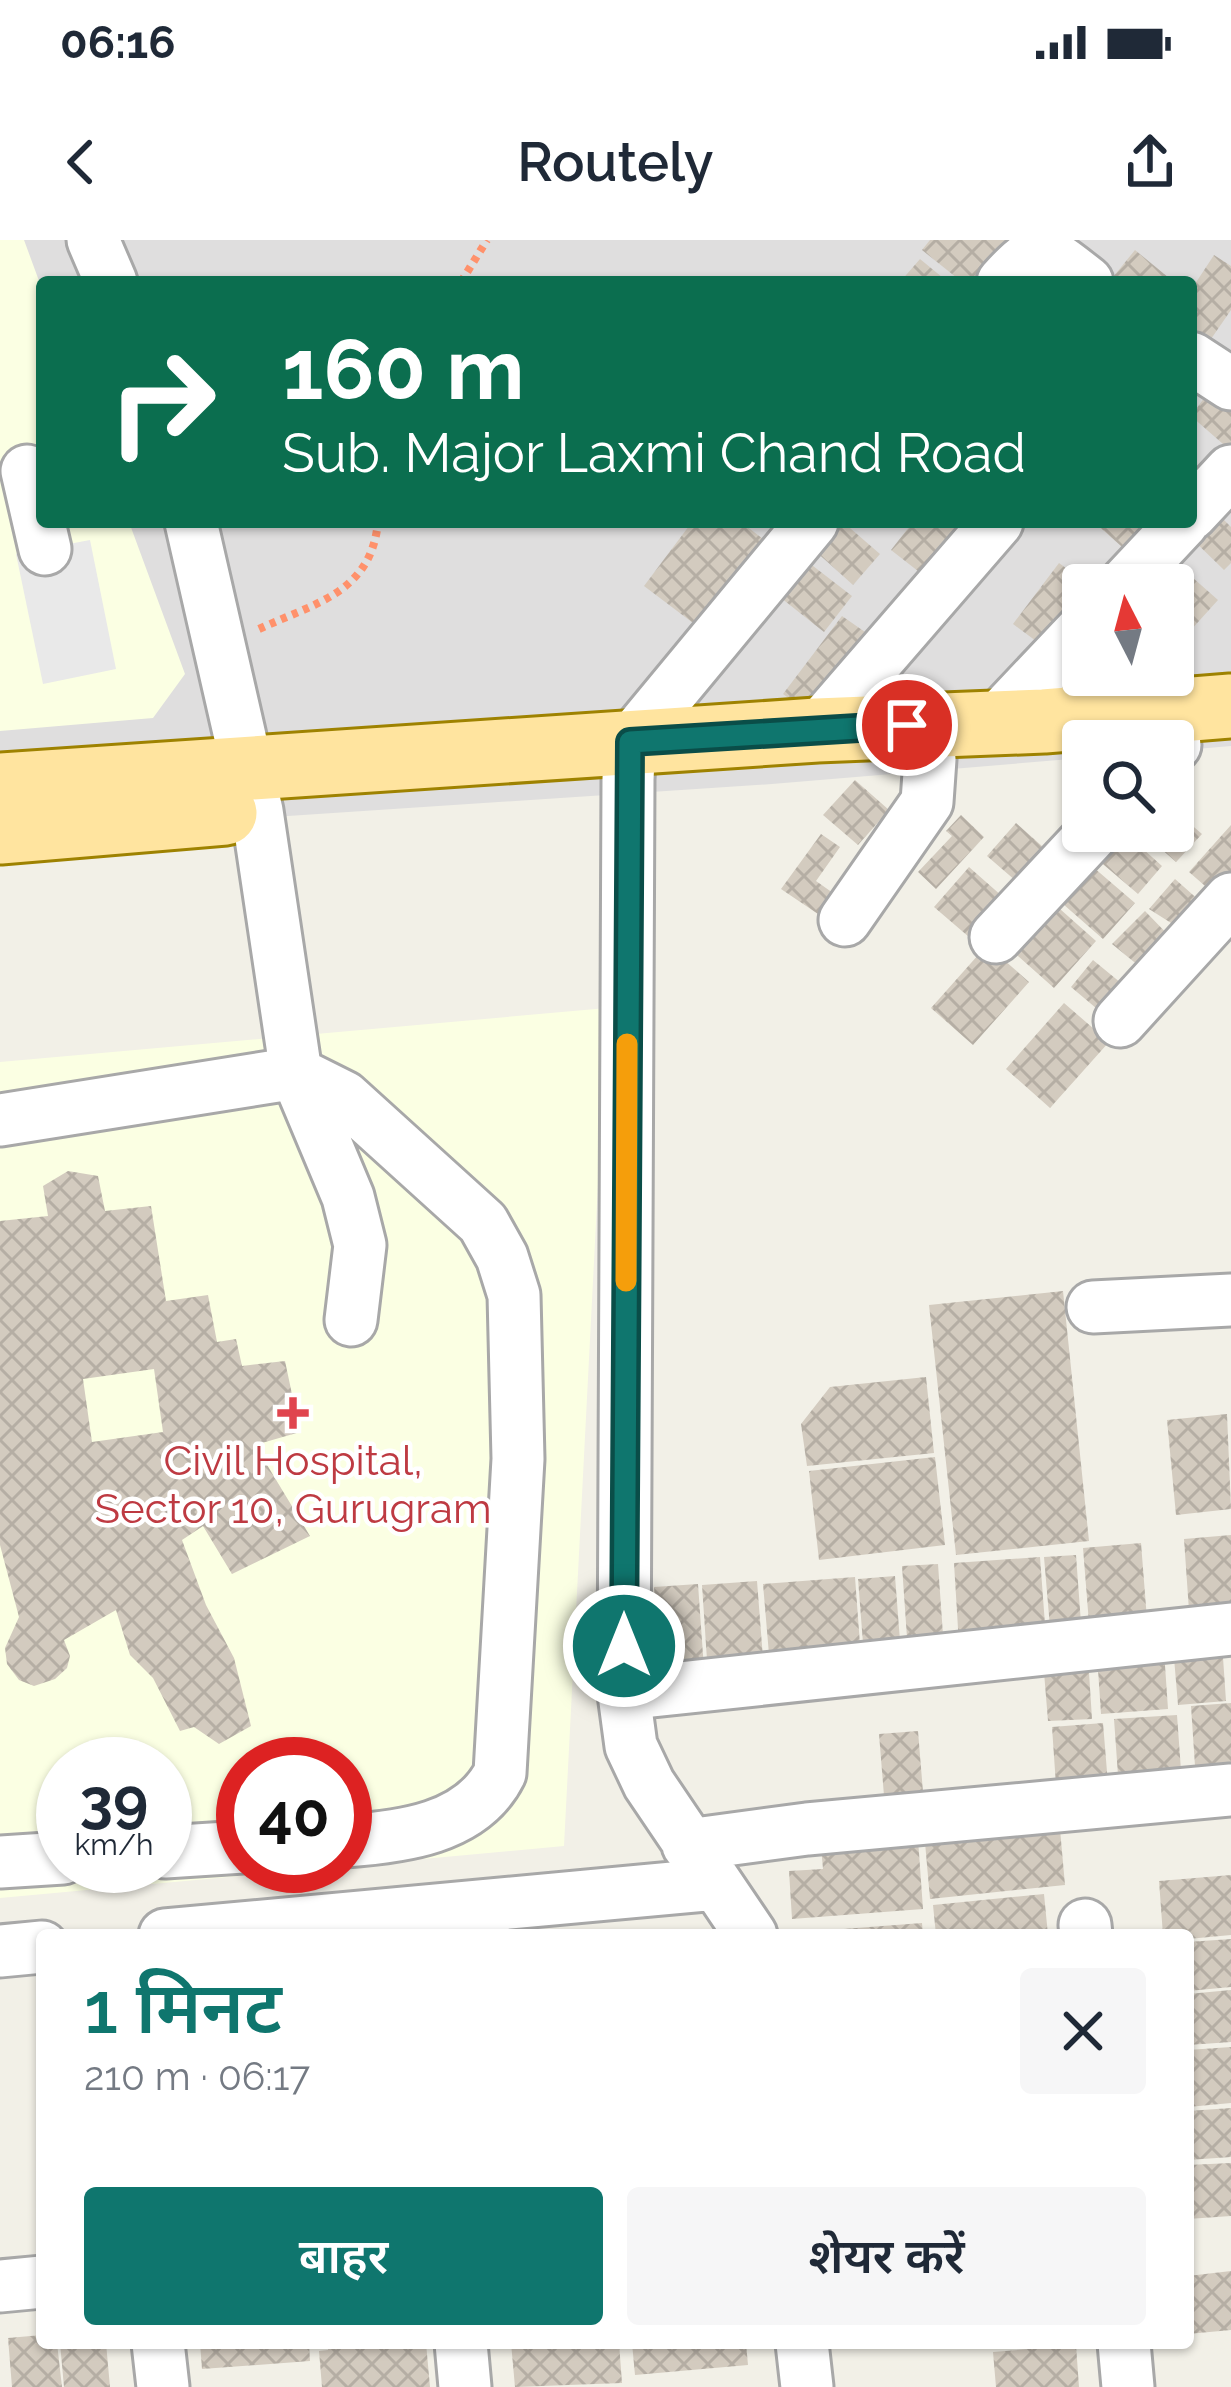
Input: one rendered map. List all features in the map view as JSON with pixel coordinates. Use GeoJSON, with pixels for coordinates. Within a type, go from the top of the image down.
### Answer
{"type":"FeatureCollection","features":[{"type":"Feature","properties":{"kind":"main road"},"geometry":{"type":"LineString","coordinates":[[0,832],[253,790],[629,760],[930,759],[1042,738],[1203,725]]}},
{"type":"Feature","properties":{"kind":"main road"},"geometry":{"type":"LineString","coordinates":[[629,760],[817,730],[1042,738]]}},
{"type":"Feature","properties":{"kind":"main road"},"geometry":{"type":"LineString","coordinates":[[0,785],[253,790]]}},
{"type":"Feature","properties":{"kind":"street"},"geometry":{"type":"LineString","coordinates":[[92,240],[108,276]]}},
{"type":"Feature","properties":{"kind":"street"},"geometry":{"type":"LineString","coordinates":[[1008,276],[1027,253],[1037,249],[1047,251],[1079,276]]}},
{"type":"Feature","properties":{"kind":"street"},"geometry":{"type":"LineString","coordinates":[[1197,362],[1231,385]]}},
{"type":"Feature","properties":{"kind":"street"},"geometry":{"type":"LineString","coordinates":[[1197,508],[1231,471]]}},
{"type":"Feature","properties":{"kind":"street"},"geometry":{"type":"LineString","coordinates":[[23,472],[36,518]]}},
{"type":"Feature","properties":{"kind":"street"},"geometry":{"type":"LineString","coordinates":[[39,528],[45,549]]}},
{"type":"Feature","properties":{"kind":"street"},"geometry":{"type":"LineString","coordinates":[[191,528],[253,790],[296,1073],[348,1197],[360,1245],[351,1320]]}},
{"type":"Feature","properties":{"kind":"street"},"geometry":{"type":"LineString","coordinates":[[747,1929],[649,1784],[631,1746],[624,1694],[629,760],[807,528]]}},
{"type":"Feature","properties":{"kind":"street"},"geometry":{"type":"LineString","coordinates":[[817,730],[992,528]]}},
{"type":"Feature","properties":{"kind":"street"},"geometry":{"type":"LineString","coordinates":[[1144,564],[1178,528]]}},
{"type":"Feature","properties":{"kind":"street"},"geometry":{"type":"LineString","coordinates":[[1042,738],[1062,685]]}},
{"type":"Feature","properties":{"kind":"street"},"geometry":{"type":"LineString","coordinates":[[845,920],[927,802],[930,759]]}},
{"type":"Feature","properties":{"kind":"street"},"geometry":{"type":"LineString","coordinates":[[996,937],[1075,852]]}},
{"type":"Feature","properties":{"kind":"street"},"geometry":{"type":"LineString","coordinates":[[1120,1021],[1231,899]]}},
{"type":"Feature","properties":{"kind":"street"},"geometry":{"type":"LineString","coordinates":[[0,1120],[296,1073],[344,1097],[483,1223],[502,1257],[514,1295],[518,1459],[500,1773],[476,1807],[447,1822],[372,1839]]}},
{"type":"Feature","properties":{"kind":"street"},"geometry":{"type":"LineString","coordinates":[[1093,1307],[1231,1300]]}},
{"type":"Feature","properties":{"kind":"street"},"geometry":{"type":"LineString","coordinates":[[624,1694],[1231,1629]]}},
{"type":"Feature","properties":{"kind":"street"},"geometry":{"type":"LineString","coordinates":[[293,1929],[421,1923],[702,1865],[807,1829],[1231,1790]]}},
{"type":"Feature","properties":{"kind":"street"},"geometry":{"type":"LineString","coordinates":[[0,1862],[36,1860]]}},
{"type":"Feature","properties":{"kind":"street"},"geometry":{"type":"LineString","coordinates":[[0,1951],[36,1948]]}},
{"type":"Feature","properties":{"kind":"street"},"geometry":{"type":"LineString","coordinates":[[0,2286],[36,2283]]}},
{"type":"Feature","properties":{"kind":"street"},"geometry":{"type":"LineString","coordinates":[[159,2349],[163,2387]]}},
{"type":"Feature","properties":{"kind":"street"},"geometry":{"type":"LineString","coordinates":[[462,2349],[465,2387]]}},
{"type":"Feature","properties":{"kind":"street"},"geometry":{"type":"LineString","coordinates":[[803,2349],[807,2387]]}},
{"type":"Feature","properties":{"kind":"street"},"geometry":{"type":"LineString","coordinates":[[1125,2349],[1128,2387]]}},
{"type":"Feature","properties":{"kind":"path"},"geometry":{"type":"LineString","coordinates":[[465,276],[487,240]]}},
{"type":"Feature","properties":{"kind":"path"},"geometry":{"type":"LineString","coordinates":[[220,648],[342,591],[366,568],[376,528]]}},
{"type":"Feature","properties":{"kind":"shaded area"},"geometry":{"type":"Polygon","coordinates":[[[0,240],[1231,240],[1231,746],[1194,749],[1194,720],[1062,720],[1062,760],[772,784],[0,835],[0,240]]]}},
{"type":"Feature","properties":{"kind":"shaded area"},"geometry":{"type":"Polygon","coordinates":[[[0,240],[24,240],[37,276],[36,528],[131,528],[185,674],[153,718],[0,731],[0,240]]]}},
{"type":"Feature","properties":{"kind":"shaded area"},"geometry":{"type":"Polygon","coordinates":[[[90,540],[116,669],[43,684],[16,554],[90,540]]]}},
{"type":"Feature","properties":{"kind":"shaded area","name":"Civil Hospital, Sector 10, Gurugram"},"geometry":{"type":"Polygon","coordinates":[[[607,1008],[564,1846],[372,1864],[372,1737],[216,1737],[216,1878],[192,1880],[192,1737],[36,1737],[36,1893],[54,1893],[0,1898],[0,1062],[607,1008]]]}},
{"type":"Feature","properties":{"kind":"building"},"geometry":{"type":"Polygon","coordinates":[[[930,240],[1027,240],[997,276],[954,276],[922,250],[930,240]]]}},
{"type":"Feature","properties":{"kind":"building"},"geometry":{"type":"Polygon","coordinates":[[[1135,250],[1167,276],[1114,276],[1135,250]]]}},
{"type":"Feature","properties":{"kind":"building"},"geometry":{"type":"Polygon","coordinates":[[[1214,255],[1231,266],[1231,310],[1211,339],[1197,330],[1197,281],[1214,255]]]}},
{"type":"Feature","properties":{"kind":"building"},"geometry":{"type":"Polygon","coordinates":[[[920,259],[941,276],[905,276],[920,259]]]}},
{"type":"Feature","properties":{"kind":"building"},"geometry":{"type":"Polygon","coordinates":[[[1213,386],[1231,402],[1231,451],[1197,421],[1197,408],[1213,386]]]}},
{"type":"Feature","properties":{"kind":"building"},"geometry":{"type":"Polygon","coordinates":[[[1212,508],[1231,527],[1231,563],[1224,570],[1186,533],[1197,528],[1212,508]]]}},
{"type":"Feature","properties":{"kind":"building"},"geometry":{"type":"Polygon","coordinates":[[[688,528],[749,528],[767,542],[701,629],[644,586],[688,528]]]}},
{"type":"Feature","properties":{"kind":"building"},"geometry":{"type":"Polygon","coordinates":[[[832,528],[850,528],[880,554],[853,585],[813,549],[832,528]]]}},
{"type":"Feature","properties":{"kind":"building"},"geometry":{"type":"Polygon","coordinates":[[[908,528],[965,528],[932,582],[891,550],[908,528]]]}},
{"type":"Feature","properties":{"kind":"building"},"geometry":{"type":"Polygon","coordinates":[[[1101,528],[1152,528],[1139,562],[1101,528]]]}},
{"type":"Feature","properties":{"kind":"building"},"geometry":{"type":"Polygon","coordinates":[[[804,559],[852,596],[824,632],[776,594],[804,559]]]}},
{"type":"Feature","properties":{"kind":"building"},"geometry":{"type":"Polygon","coordinates":[[[1059,563],[1062,565],[1062,646],[1055,655],[1013,624],[1059,563]]]}},
{"type":"Feature","properties":{"kind":"building"},"geometry":{"type":"Polygon","coordinates":[[[1194,579],[1218,600],[1194,627],[1194,579]]]}},
{"type":"Feature","properties":{"kind":"building"},"geometry":{"type":"Polygon","coordinates":[[[842,616],[878,641],[817,719],[783,694],[842,616]]]}},
{"type":"Feature","properties":{"kind":"building"},"geometry":{"type":"Polygon","coordinates":[[[855,780],[889,810],[858,845],[823,815],[855,780]]]}},
{"type":"Feature","properties":{"kind":"building"},"geometry":{"type":"Polygon","coordinates":[[[961,815],[984,837],[936,889],[918,872],[952,836],[946,831],[961,815]]]}},
{"type":"Feature","properties":{"kind":"building"},"geometry":{"type":"Polygon","coordinates":[[[1016,823],[1052,855],[1023,887],[987,856],[1016,823]]]}},
{"type":"Feature","properties":{"kind":"building"},"geometry":{"type":"Polygon","coordinates":[[[1231,825],[1231,871],[1212,892],[1189,872],[1231,825]]]}},
{"type":"Feature","properties":{"kind":"building"},"geometry":{"type":"Polygon","coordinates":[[[821,834],[840,847],[816,881],[833,893],[818,914],[781,889],[821,834]]]}},
{"type":"Feature","properties":{"kind":"building"},"geometry":{"type":"Polygon","coordinates":[[[1104,852],[1146,852],[1162,866],[1138,894],[1097,859],[1104,852]]]}},
{"type":"Feature","properties":{"kind":"building"},"geometry":{"type":"Polygon","coordinates":[[[1165,852],[1185,852],[1176,862],[1165,852]]]}},
{"type":"Feature","properties":{"kind":"building"},"geometry":{"type":"Polygon","coordinates":[[[1086,861],[1135,903],[1103,939],[1055,897],[1086,861]]]}},
{"type":"Feature","properties":{"kind":"building"},"geometry":{"type":"Polygon","coordinates":[[[969,867],[1011,904],[976,943],[934,907],[969,867]]]}},
{"type":"Feature","properties":{"kind":"building"},"geometry":{"type":"Polygon","coordinates":[[[1175,879],[1210,910],[1190,935],[1149,909],[1175,879]]]}},
{"type":"Feature","properties":{"kind":"building"},"geometry":{"type":"Polygon","coordinates":[[[1051,901],[1096,941],[1054,988],[1009,948],[1051,901]]]}},
{"type":"Feature","properties":{"kind":"building"},"geometry":{"type":"Polygon","coordinates":[[[1145,911],[1175,942],[1150,975],[1112,944],[1145,911]]]}},
{"type":"Feature","properties":{"kind":"building"},"geometry":{"type":"Polygon","coordinates":[[[987,945],[1029,982],[973,1045],[931,1008],[987,945]]]}},
{"type":"Feature","properties":{"kind":"building"},"geometry":{"type":"Polygon","coordinates":[[[1093,960],[1138,997],[1109,1019],[1071,987],[1093,960]]]}},
{"type":"Feature","properties":{"kind":"building"},"geometry":{"type":"Polygon","coordinates":[[[1064,1003],[1109,1042],[1050,1108],[1006,1069],[1064,1003]]]}},
{"type":"Feature","properties":{"kind":"building"},"geometry":{"type":"Polygon","coordinates":[[[68,1171],[98,1176],[105,1211],[151,1206],[166,1301],[208,1295],[217,1342],[236,1339],[242,1366],[285,1361],[300,1432],[255,1445],[310,1536],[232,1574],[203,1526],[182,1540],[206,1605],[234,1658],[251,1726],[231,1737],[216,1737],[216,1742],[194,1727],[180,1731],[153,1678],[130,1655],[116,1610],[64,1640],[70,1656],[67,1668],[55,1679],[34,1686],[19,1680],[7,1664],[5,1648],[19,1617],[0,1545],[0,1221],[48,1216],[43,1186],[68,1171]],[[154,1369],[83,1379],[92,1442],[163,1432],[154,1369]]]}},
{"type":"Feature","properties":{"kind":"building"},"geometry":{"type":"Polygon","coordinates":[[[1063,1291],[1089,1541],[956,1555],[929,1305],[1063,1291]]]}},
{"type":"Feature","properties":{"kind":"building"},"geometry":{"type":"Polygon","coordinates":[[[926,1377],[934,1453],[807,1466],[801,1424],[830,1387],[926,1377]]]}},
{"type":"Feature","properties":{"kind":"building"},"geometry":{"type":"Polygon","coordinates":[[[1227,1414],[1231,1509],[1176,1515],[1167,1420],[1227,1414]]]}},
{"type":"Feature","properties":{"kind":"building"},"geometry":{"type":"Polygon","coordinates":[[[935,1457],[945,1545],[819,1560],[809,1471],[935,1457]]]}},
{"type":"Feature","properties":{"kind":"building"},"geometry":{"type":"Polygon","coordinates":[[[1231,1535],[1231,1622],[1190,1625],[1184,1539],[1231,1535]]]}},
{"type":"Feature","properties":{"kind":"building"},"geometry":{"type":"Polygon","coordinates":[[[1141,1543],[1148,1632],[1090,1636],[1083,1548],[1141,1543]]]}},
{"type":"Feature","properties":{"kind":"building"},"geometry":{"type":"Polygon","coordinates":[[[1076,1555],[1082,1637],[1051,1639],[1044,1557],[1076,1555]]]}},
{"type":"Feature","properties":{"kind":"building"},"geometry":{"type":"Polygon","coordinates":[[[1040,1557],[1046,1638],[959,1645],[954,1563],[1040,1557]]]}},
{"type":"Feature","properties":{"kind":"building"},"geometry":{"type":"Polygon","coordinates":[[[938,1564],[944,1649],[908,1652],[902,1566],[938,1564]]]}},
{"type":"Feature","properties":{"kind":"building"},"geometry":{"type":"Polygon","coordinates":[[[895,1576],[901,1654],[864,1656],[858,1579],[895,1576]]]}},
{"type":"Feature","properties":{"kind":"building"},"geometry":{"type":"Polygon","coordinates":[[[855,1577],[861,1658],[770,1666],[763,1584],[855,1577]]]}},
{"type":"Feature","properties":{"kind":"building"},"geometry":{"type":"Polygon","coordinates":[[[757,1581],[764,1671],[708,1675],[702,1585],[757,1581]]]}},
{"type":"Feature","properties":{"kind":"building"},"geometry":{"type":"Polygon","coordinates":[[[698,1584],[704,1669],[660,1672],[654,1587],[698,1584]]]}},
{"type":"Feature","properties":{"kind":"building"},"geometry":{"type":"Polygon","coordinates":[[[1222,1643],[1226,1701],[1178,1705],[1173,1646],[1222,1643]]]}},
{"type":"Feature","properties":{"kind":"building"},"geometry":{"type":"Polygon","coordinates":[[[1164,1651],[1168,1709],[1101,1714],[1097,1655],[1164,1651]]]}},
{"type":"Feature","properties":{"kind":"building"},"geometry":{"type":"Polygon","coordinates":[[[1088,1657],[1092,1719],[1048,1721],[1043,1660],[1088,1657]]]}},
{"type":"Feature","properties":{"kind":"building"},"geometry":{"type":"Polygon","coordinates":[[[1231,1703],[1231,1779],[1196,1781],[1191,1706],[1231,1703]]]}},
{"type":"Feature","properties":{"kind":"building"},"geometry":{"type":"Polygon","coordinates":[[[1177,1715],[1182,1784],[1119,1789],[1114,1719],[1177,1715]]]}},
{"type":"Feature","properties":{"kind":"building"},"geometry":{"type":"Polygon","coordinates":[[[1103,1723],[1109,1796],[1057,1800],[1052,1727],[1103,1723]]]}},
{"type":"Feature","properties":{"kind":"building"},"geometry":{"type":"Polygon","coordinates":[[[918,1731],[924,1804],[885,1808],[879,1734],[918,1731]]]}},
{"type":"Feature","properties":{"kind":"building"},"geometry":{"type":"Polygon","coordinates":[[[1059,1818],[1065,1885],[930,1899],[924,1831],[1059,1818]]]}},
{"type":"Feature","properties":{"kind":"building"},"geometry":{"type":"Polygon","coordinates":[[[918,1839],[923,1909],[792,1919],[789,1871],[823,1869],[821,1847],[918,1839]]]}},
{"type":"Feature","properties":{"kind":"building"},"geometry":{"type":"Polygon","coordinates":[[[1231,1875],[1231,1935],[1194,1938],[1194,1929],[1163,1929],[1159,1881],[1231,1875]]]}},
{"type":"Feature","properties":{"kind":"building"},"geometry":{"type":"Polygon","coordinates":[[[1044,1894],[1047,1929],[935,1929],[933,1905],[1044,1894]]]}},
{"type":"Feature","properties":{"kind":"building"},"geometry":{"type":"Polygon","coordinates":[[[922,1923],[922,1929],[843,1929],[922,1923]]]}},
{"type":"Feature","properties":{"kind":"building"},"geometry":{"type":"Polygon","coordinates":[[[1231,1939],[1231,1987],[1194,1990],[1194,1942],[1231,1939]]]}},
{"type":"Feature","properties":{"kind":"building"},"geometry":{"type":"Polygon","coordinates":[[[1231,1990],[1231,2042],[1194,2045],[1194,1993],[1231,1990]]]}},
{"type":"Feature","properties":{"kind":"building"},"geometry":{"type":"Polygon","coordinates":[[[1231,2047],[1231,2103],[1194,2106],[1194,2050],[1231,2047]]]}},
{"type":"Feature","properties":{"kind":"building"},"geometry":{"type":"Polygon","coordinates":[[[1231,2108],[1231,2157],[1194,2160],[1194,2111],[1231,2108]]]}},
{"type":"Feature","properties":{"kind":"building"},"geometry":{"type":"Polygon","coordinates":[[[1231,2163],[1231,2216],[1194,2219],[1194,2165],[1231,2163]]]}},
{"type":"Feature","properties":{"kind":"building"},"geometry":{"type":"Polygon","coordinates":[[[1231,2271],[1231,2330],[1194,2333],[1194,2275],[1231,2271]]]}},
{"type":"Feature","properties":{"kind":"building"},"geometry":{"type":"Polygon","coordinates":[[[36,2336],[36,2349],[58,2349],[62,2387],[12,2387],[8,2338],[36,2336]]]}},
{"type":"Feature","properties":{"kind":"building"},"geometry":{"type":"Polygon","coordinates":[[[61,2349],[107,2349],[110,2387],[64,2387],[61,2349]]]}},
{"type":"Feature","properties":{"kind":"building"},"geometry":{"type":"Polygon","coordinates":[[[200,2349],[309,2349],[310,2361],[202,2369],[200,2349]]]}},
{"type":"Feature","properties":{"kind":"building"},"geometry":{"type":"Polygon","coordinates":[[[427,2349],[430,2387],[322,2387],[319,2351],[427,2349]]]}},
{"type":"Feature","properties":{"kind":"building"},"geometry":{"type":"Polygon","coordinates":[[[512,2349],[619,2349],[622,2383],[515,2387],[512,2349]]]}},
{"type":"Feature","properties":{"kind":"building"},"geometry":{"type":"Polygon","coordinates":[[[633,2349],[747,2349],[748,2365],[635,2375],[633,2349]]]}},
{"type":"Feature","properties":{"kind":"building"},"geometry":{"type":"Polygon","coordinates":[[[1076,2349],[1079,2387],[996,2387],[993,2352],[1076,2349]]]}},
{"type":"Feature","properties":{"kind":"slow traffic"},"geometry":{"type":"LineString","coordinates":[[626,1281],[627,1044]]}},
{"type":"Feature","properties":{"kind":"place","name":"Civil Hospital, Sector 10, Gurugram"},"geometry":{"type":"Point","coordinates":[293,1413]}},
{"type":"Feature","properties":{"kind":"route"},"geometry":{"type":"LineString","coordinates":[[624,1646],[630,742],[907,725]]}}]}
